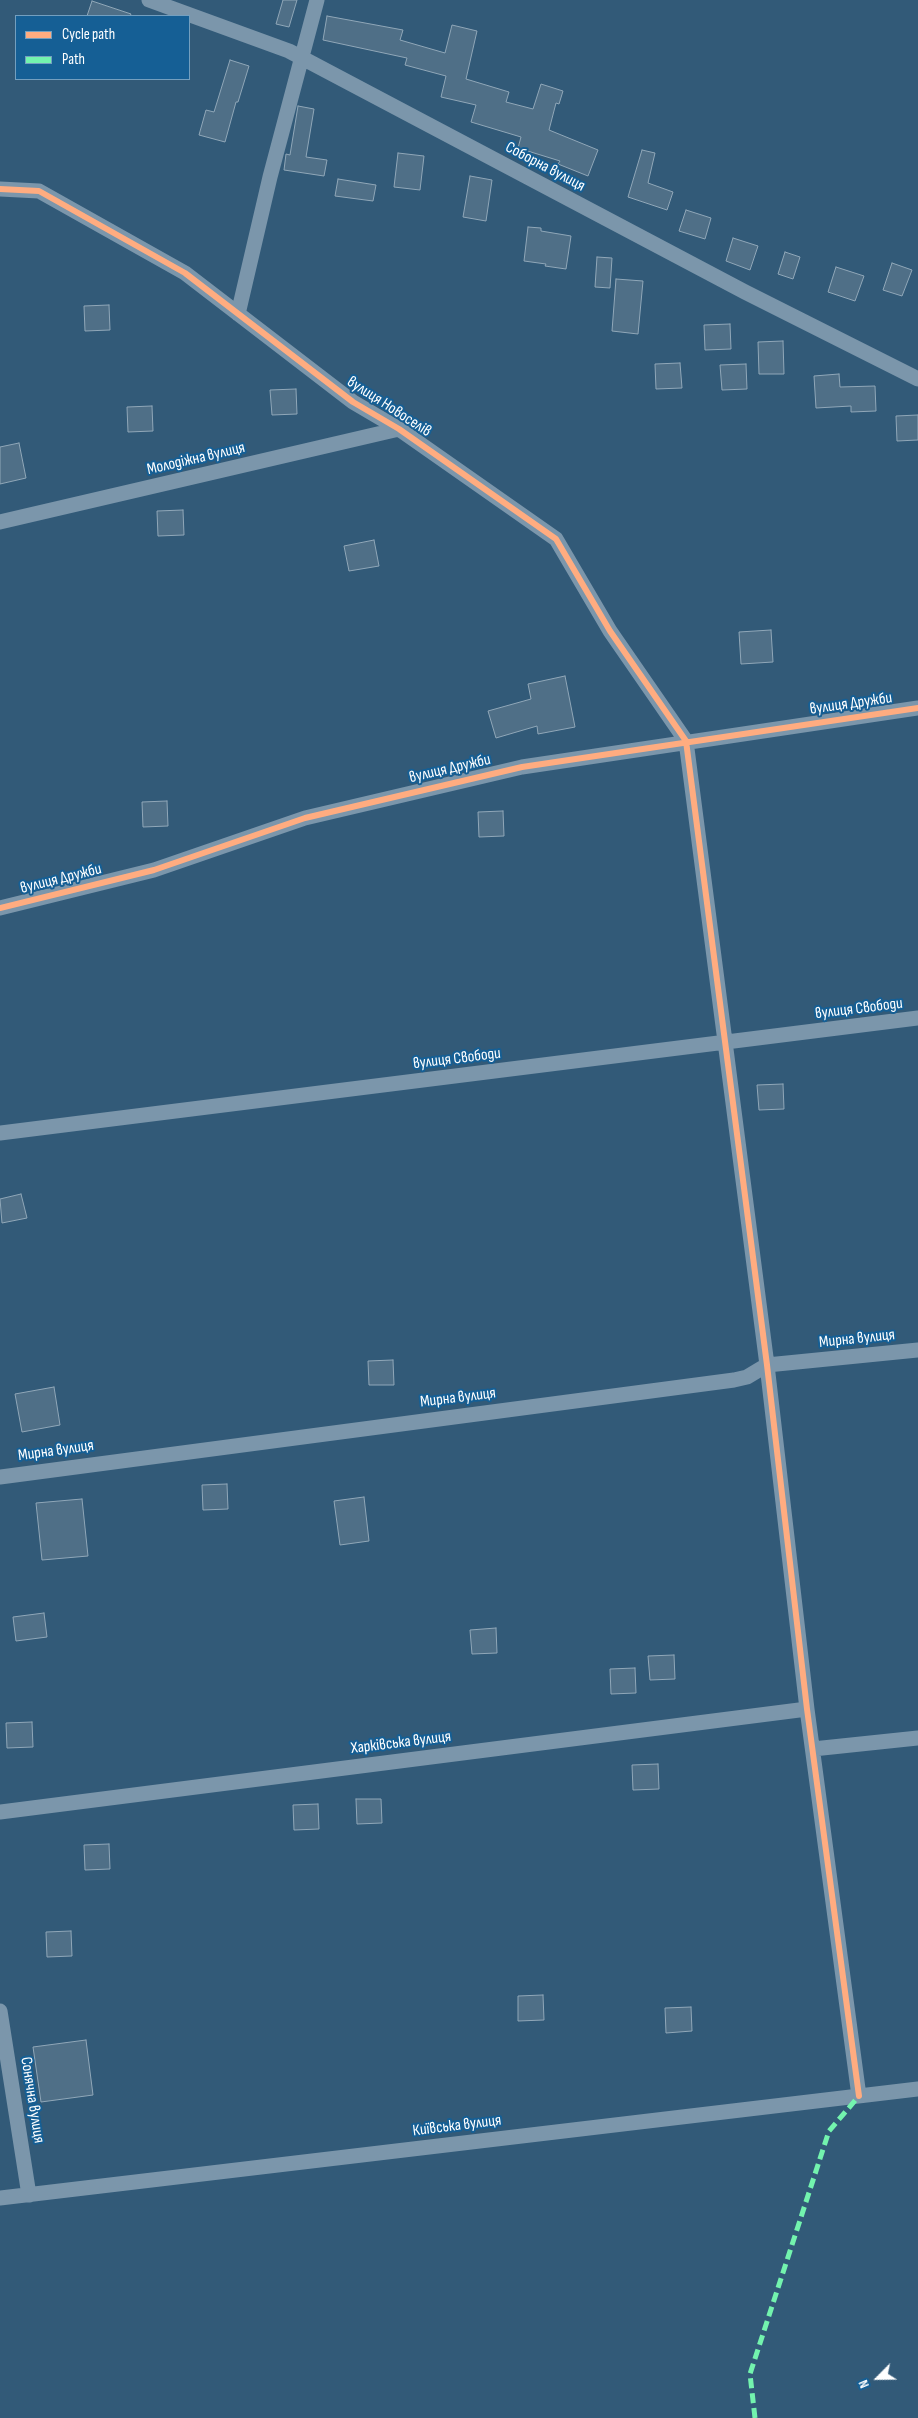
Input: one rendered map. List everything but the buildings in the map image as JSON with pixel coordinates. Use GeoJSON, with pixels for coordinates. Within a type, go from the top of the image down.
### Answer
{"type":"FeatureCollection","features":[{"type":"Feature","properties":{"kind":"street","name":"Соборна вулиця"},"geometry":{"type":"LineString","coordinates":[[149,0],[289,51],[745,292],[918,379]]}},
{"type":"Feature","properties":{"kind":"street"},"geometry":{"type":"LineString","coordinates":[[238,314],[270,177],[317,0]]}},
{"type":"Feature","properties":{"kind":"street","name":"вулиця Новоселів"},"geometry":{"type":"LineString","coordinates":[[0,190],[39,190],[186,274],[353,402],[399,429],[556,539],[610,631],[686,741]]}},
{"type":"Feature","properties":{"kind":"street","name":"Молодіжна вулиця"},"geometry":{"type":"LineString","coordinates":[[0,522],[399,429]]}},
{"type":"Feature","properties":{"kind":"street","name":"вулиця Дружби"},"geometry":{"type":"LineString","coordinates":[[0,908],[154,870],[305,818],[522,766],[918,708]]}},
{"type":"Feature","properties":{"kind":"street"},"geometry":{"type":"LineString","coordinates":[[686,741],[767,1366],[807,1709],[860,2096]]}},
{"type":"Feature","properties":{"kind":"street","name":"вулиця Свободи"},"geometry":{"type":"LineString","coordinates":[[0,1133],[725,1044],[918,1018]]}},
{"type":"Feature","properties":{"kind":"street","name":"Мирна вулиця"},"geometry":{"type":"LineString","coordinates":[[0,1477],[734,1380],[747,1377],[767,1366],[918,1350]]}},
{"type":"Feature","properties":{"kind":"street","name":"Харківська вулиця"},"geometry":{"type":"LineString","coordinates":[[0,1812],[807,1709]]}},
{"type":"Feature","properties":{"kind":"street"},"geometry":{"type":"LineString","coordinates":[[813,1749],[918,1738]]}},
{"type":"Feature","properties":{"kind":"street","name":"Сонячна вулиця"},"geometry":{"type":"LineString","coordinates":[[0,2011],[29,2195]]}},
{"type":"Feature","properties":{"kind":"street","name":"Київська вулиця"},"geometry":{"type":"LineString","coordinates":[[0,2198],[918,2089]]}},
{"type":"Feature","properties":{"kind":"marked path"},"geometry":{"type":"LineString","coordinates":[[755,2418],[750,2374],[829,2131],[859,2096]]}},
{"type":"Feature","properties":{"kind":"cycle path"},"geometry":{"type":"LineString","coordinates":[[0,189],[39,191],[185,273],[353,402],[399,429],[556,539],[610,631],[686,741],[767,1365],[807,1709],[859,2096]]}},
{"type":"Feature","properties":{"kind":"cycle path"},"geometry":{"type":"LineString","coordinates":[[0,908],[154,870],[305,818],[522,767],[918,708]]}}]}
